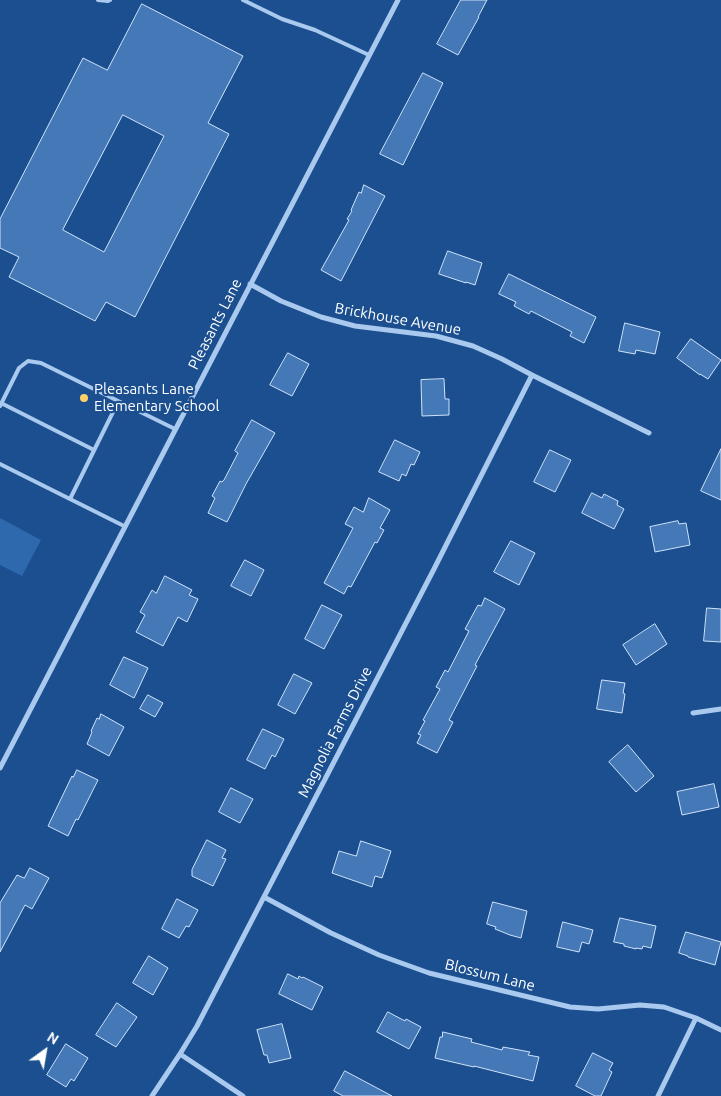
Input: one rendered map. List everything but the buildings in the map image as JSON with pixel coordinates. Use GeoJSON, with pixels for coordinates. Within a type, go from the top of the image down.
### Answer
{"type":"FeatureCollection","features":[{"type":"Feature","properties":{"kind":"street","name":"Pleasants Lane"},"geometry":{"type":"LineString","coordinates":[[0,768],[398,0]]}},
{"type":"Feature","properties":{"kind":"street","name":"Brickhouse Avenue"},"geometry":{"type":"LineString","coordinates":[[250,284],[281,301],[321,317],[355,326],[436,336],[473,346],[648,433]]}},
{"type":"Feature","properties":{"kind":"street","name":"Magnolia Farms Drive"},"geometry":{"type":"LineString","coordinates":[[152,1096],[197,1026],[434,569],[532,375]]}},
{"type":"Feature","properties":{"kind":"street"},"geometry":{"type":"LineString","coordinates":[[693,712],[721,709]]}},
{"type":"Feature","properties":{"kind":"street","name":"Blossum Lane"},"geometry":{"type":"LineString","coordinates":[[264,897],[331,933],[378,955],[429,973],[570,1007],[598,1009],[640,1005],[664,1007],[696,1018],[721,1030]]}},
{"type":"Feature","properties":{"kind":"street"},"geometry":{"type":"LineString","coordinates":[[658,1096],[696,1018]]}},
{"type":"Feature","properties":{"kind":"street"},"geometry":{"type":"LineString","coordinates":[[180,1054],[243,1096]]}},
{"type":"Feature","properties":{"kind":"lane"},"geometry":{"type":"LineString","coordinates":[[98,0],[110,0]]}},
{"type":"Feature","properties":{"kind":"lane"},"geometry":{"type":"LineString","coordinates":[[243,0],[282,19],[315,30],[369,55]]}},
{"type":"Feature","properties":{"kind":"lane"},"geometry":{"type":"LineString","coordinates":[[94,450],[1,405],[19,368],[28,361],[41,363],[175,429]]}},
{"type":"Feature","properties":{"kind":"lane"},"geometry":{"type":"LineString","coordinates":[[70,499],[118,402]]}},
{"type":"Feature","properties":{"kind":"lane"},"geometry":{"type":"LineString","coordinates":[[0,464],[124,526]]}},
{"type":"Feature","properties":{"kind":"shaded area"},"geometry":{"type":"Polygon","coordinates":[[[0,518],[41,540],[22,576],[0,565],[0,518]]]}},
{"type":"Feature","properties":{"kind":"place","name":"Pleasants Lane Elementary School"},"geometry":{"type":"Point","coordinates":[84,398]}}]}
